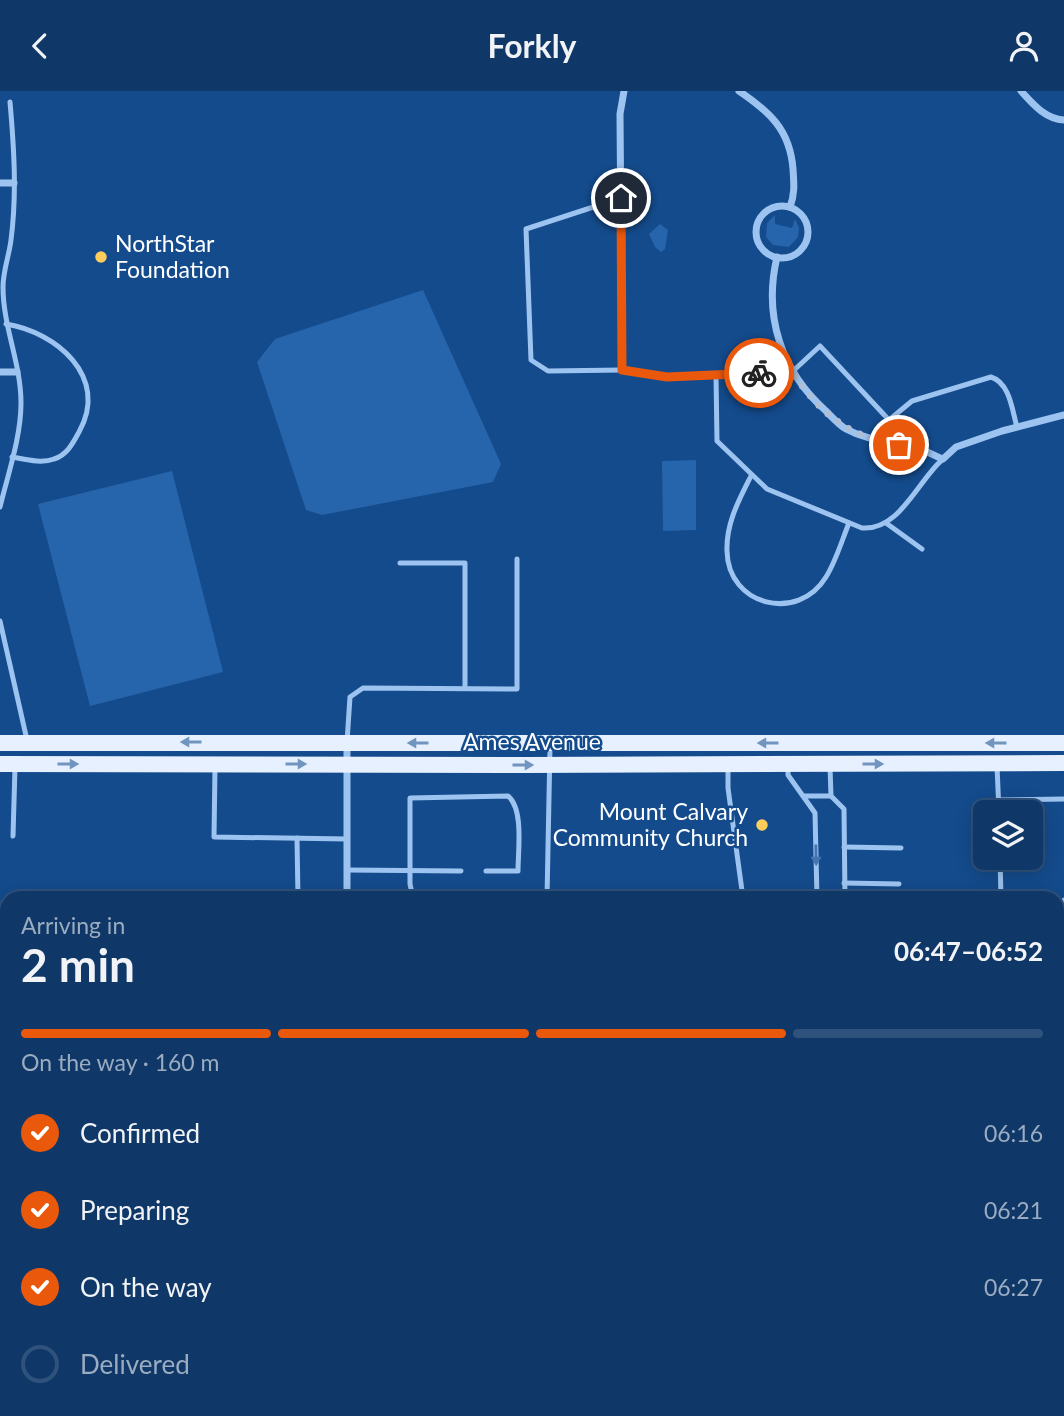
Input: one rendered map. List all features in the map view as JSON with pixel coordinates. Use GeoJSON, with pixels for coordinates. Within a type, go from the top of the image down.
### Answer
{"type":"FeatureCollection","features":[{"type":"Feature","properties":{"kind":"main road","name":"Ames Avenue"},"geometry":{"type":"LineString","coordinates":[[0,743],[1064,743]]}},
{"type":"Feature","properties":{"kind":"main road","name":"Ames Avenue"},"geometry":{"type":"LineString","coordinates":[[7,764],[1064,763]]}},
{"type":"Feature","properties":{"kind":"street"},"geometry":{"type":"LineString","coordinates":[[624,91],[620,114],[622,370],[667,377],[792,372]]}},
{"type":"Feature","properties":{"kind":"street"},"geometry":{"type":"LineString","coordinates":[[739,91],[760,105],[784,131],[792,153],[795,194],[790,208]]}},
{"type":"Feature","properties":{"kind":"street"},"geometry":{"type":"LineString","coordinates":[[1021,91],[1038,110],[1064,120]]}},
{"type":"Feature","properties":{"kind":"street"},"geometry":{"type":"LineString","coordinates":[[0,183],[15,183]]}},
{"type":"Feature","properties":{"kind":"street"},"geometry":{"type":"LineString","coordinates":[[777,206],[790,208],[801,214],[806,221],[808,236],[800,251],[793,255],[777,257],[769,254],[759,244],[757,223],[769,209],[777,206]]}},
{"type":"Feature","properties":{"kind":"street"},"geometry":{"type":"LineString","coordinates":[[777,257],[772,279],[775,330],[792,372],[810,397],[845,428],[878,441],[914,447],[943,459],[956,447],[1064,415]]}},
{"type":"Feature","properties":{"kind":"street"},"geometry":{"type":"LineString","coordinates":[[0,372],[18,372]]}},
{"type":"Feature","properties":{"kind":"street"},"geometry":{"type":"LineString","coordinates":[[347,742],[347,891]]}},
{"type":"Feature","properties":{"kind":"lane"},"geometry":{"type":"LineString","coordinates":[[0,507],[21,404],[18,372],[6,324],[3,277],[11,240],[15,183],[10,102]]}},
{"type":"Feature","properties":{"kind":"lane"},"geometry":{"type":"LineString","coordinates":[[621,198],[527,229],[531,360],[548,371],[622,370]]}},
{"type":"Feature","properties":{"kind":"lane"},"geometry":{"type":"LineString","coordinates":[[6,324],[33,330],[53,341],[65,352],[85,381],[87,401],[83,424],[69,449],[54,460],[37,461],[12,457]]}},
{"type":"Feature","properties":{"kind":"lane"},"geometry":{"type":"LineString","coordinates":[[792,372],[820,347],[889,420],[899,445]]}},
{"type":"Feature","properties":{"kind":"lane"},"geometry":{"type":"LineString","coordinates":[[716,375],[717,441],[751,476],[776,494],[862,528],[873,529],[886,523],[943,459]]}},
{"type":"Feature","properties":{"kind":"lane"},"geometry":{"type":"LineString","coordinates":[[889,420],[912,401],[991,377],[1000,380],[1004,387],[1017,427]]}},
{"type":"Feature","properties":{"kind":"lane"},"geometry":{"type":"LineString","coordinates":[[751,476],[731,515],[727,552],[729,566],[737,581],[749,595],[766,604],[795,601],[814,590],[826,577],[849,523]]}},
{"type":"Feature","properties":{"kind":"lane"},"geometry":{"type":"LineString","coordinates":[[886,523],[922,549]]}},
{"type":"Feature","properties":{"kind":"lane"},"geometry":{"type":"LineString","coordinates":[[347,742],[350,697],[363,688],[517,689],[517,559]]}},
{"type":"Feature","properties":{"kind":"lane"},"geometry":{"type":"LineString","coordinates":[[400,563],[465,563],[465,688]]}},
{"type":"Feature","properties":{"kind":"lane"},"geometry":{"type":"LineString","coordinates":[[0,621],[28,743]]}},
{"type":"Feature","properties":{"kind":"lane"},"geometry":{"type":"LineString","coordinates":[[816,743],[831,796],[844,809],[845,891]]}},
{"type":"Feature","properties":{"kind":"lane"},"geometry":{"type":"LineString","coordinates":[[547,891],[550,744]]}},
{"type":"Feature","properties":{"kind":"lane"},"geometry":{"type":"LineString","coordinates":[[997,763],[999,800],[1064,799]]}},
{"type":"Feature","properties":{"kind":"lane"},"geometry":{"type":"LineString","coordinates":[[7,764],[13,836]]}},
{"type":"Feature","properties":{"kind":"lane"},"geometry":{"type":"LineString","coordinates":[[215,764],[214,837],[347,839]]}},
{"type":"Feature","properties":{"kind":"lane"},"geometry":{"type":"LineString","coordinates":[[788,764],[788,775],[815,813],[817,891]]}},
{"type":"Feature","properties":{"kind":"lane"},"geometry":{"type":"LineString","coordinates":[[729,765],[729,788],[742,891]]}},
{"type":"Feature","properties":{"kind":"lane"},"geometry":{"type":"LineString","coordinates":[[412,891],[410,798],[508,796],[514,801],[518,814],[518,871],[486,870]]}},
{"type":"Feature","properties":{"kind":"lane"},"geometry":{"type":"LineString","coordinates":[[804,796],[831,796]]}},
{"type":"Feature","properties":{"kind":"lane"},"geometry":{"type":"LineString","coordinates":[[297,838],[298,891]]}},
{"type":"Feature","properties":{"kind":"lane"},"geometry":{"type":"LineString","coordinates":[[844,847],[901,848]]}},
{"type":"Feature","properties":{"kind":"lane"},"geometry":{"type":"LineString","coordinates":[[347,870],[461,871]]}},
{"type":"Feature","properties":{"kind":"lane"},"geometry":{"type":"LineString","coordinates":[[1000,870],[1001,891]]}},
{"type":"Feature","properties":{"kind":"lane"},"geometry":{"type":"LineString","coordinates":[[845,883],[899,884]]}},
{"type":"Feature","properties":{"kind":"shaded area"},"geometry":{"type":"Polygon","coordinates":[[[775,215],[775,224],[792,228],[795,219],[799,228],[798,237],[789,247],[773,245],[766,237],[767,223],[775,215]]]}},
{"type":"Feature","properties":{"kind":"shaded area"},"geometry":{"type":"Polygon","coordinates":[[[660,224],[668,230],[665,249],[661,252],[655,247],[649,234],[660,224]]]}},
{"type":"Feature","properties":{"kind":"shaded area"},"geometry":{"type":"Polygon","coordinates":[[[423,290],[501,464],[493,482],[322,515],[306,510],[257,362],[275,339],[423,290]]]}},
{"type":"Feature","properties":{"kind":"shaded area"},"geometry":{"type":"Polygon","coordinates":[[[696,460],[696,530],[663,531],[662,461],[696,460]]]}},
{"type":"Feature","properties":{"kind":"shaded area"},"geometry":{"type":"Polygon","coordinates":[[[172,471],[223,672],[90,706],[38,504],[172,471]]]}},
{"type":"Feature","properties":{"kind":"way so far"},"geometry":{"type":"LineString","coordinates":[[759,373],[792,372],[810,397],[845,428],[878,441],[899,445]]}},
{"type":"Feature","properties":{"kind":"place","name":"NorthStar Foundation"},"geometry":{"type":"Point","coordinates":[101,257]}},
{"type":"Feature","properties":{"kind":"place","name":"Mount Calvary Community Church"},"geometry":{"type":"Point","coordinates":[762,825]}},
{"type":"Feature","properties":{"kind":"route"},"geometry":{"type":"LineString","coordinates":[[621,198],[622,370],[667,377],[759,373]]}}]}
